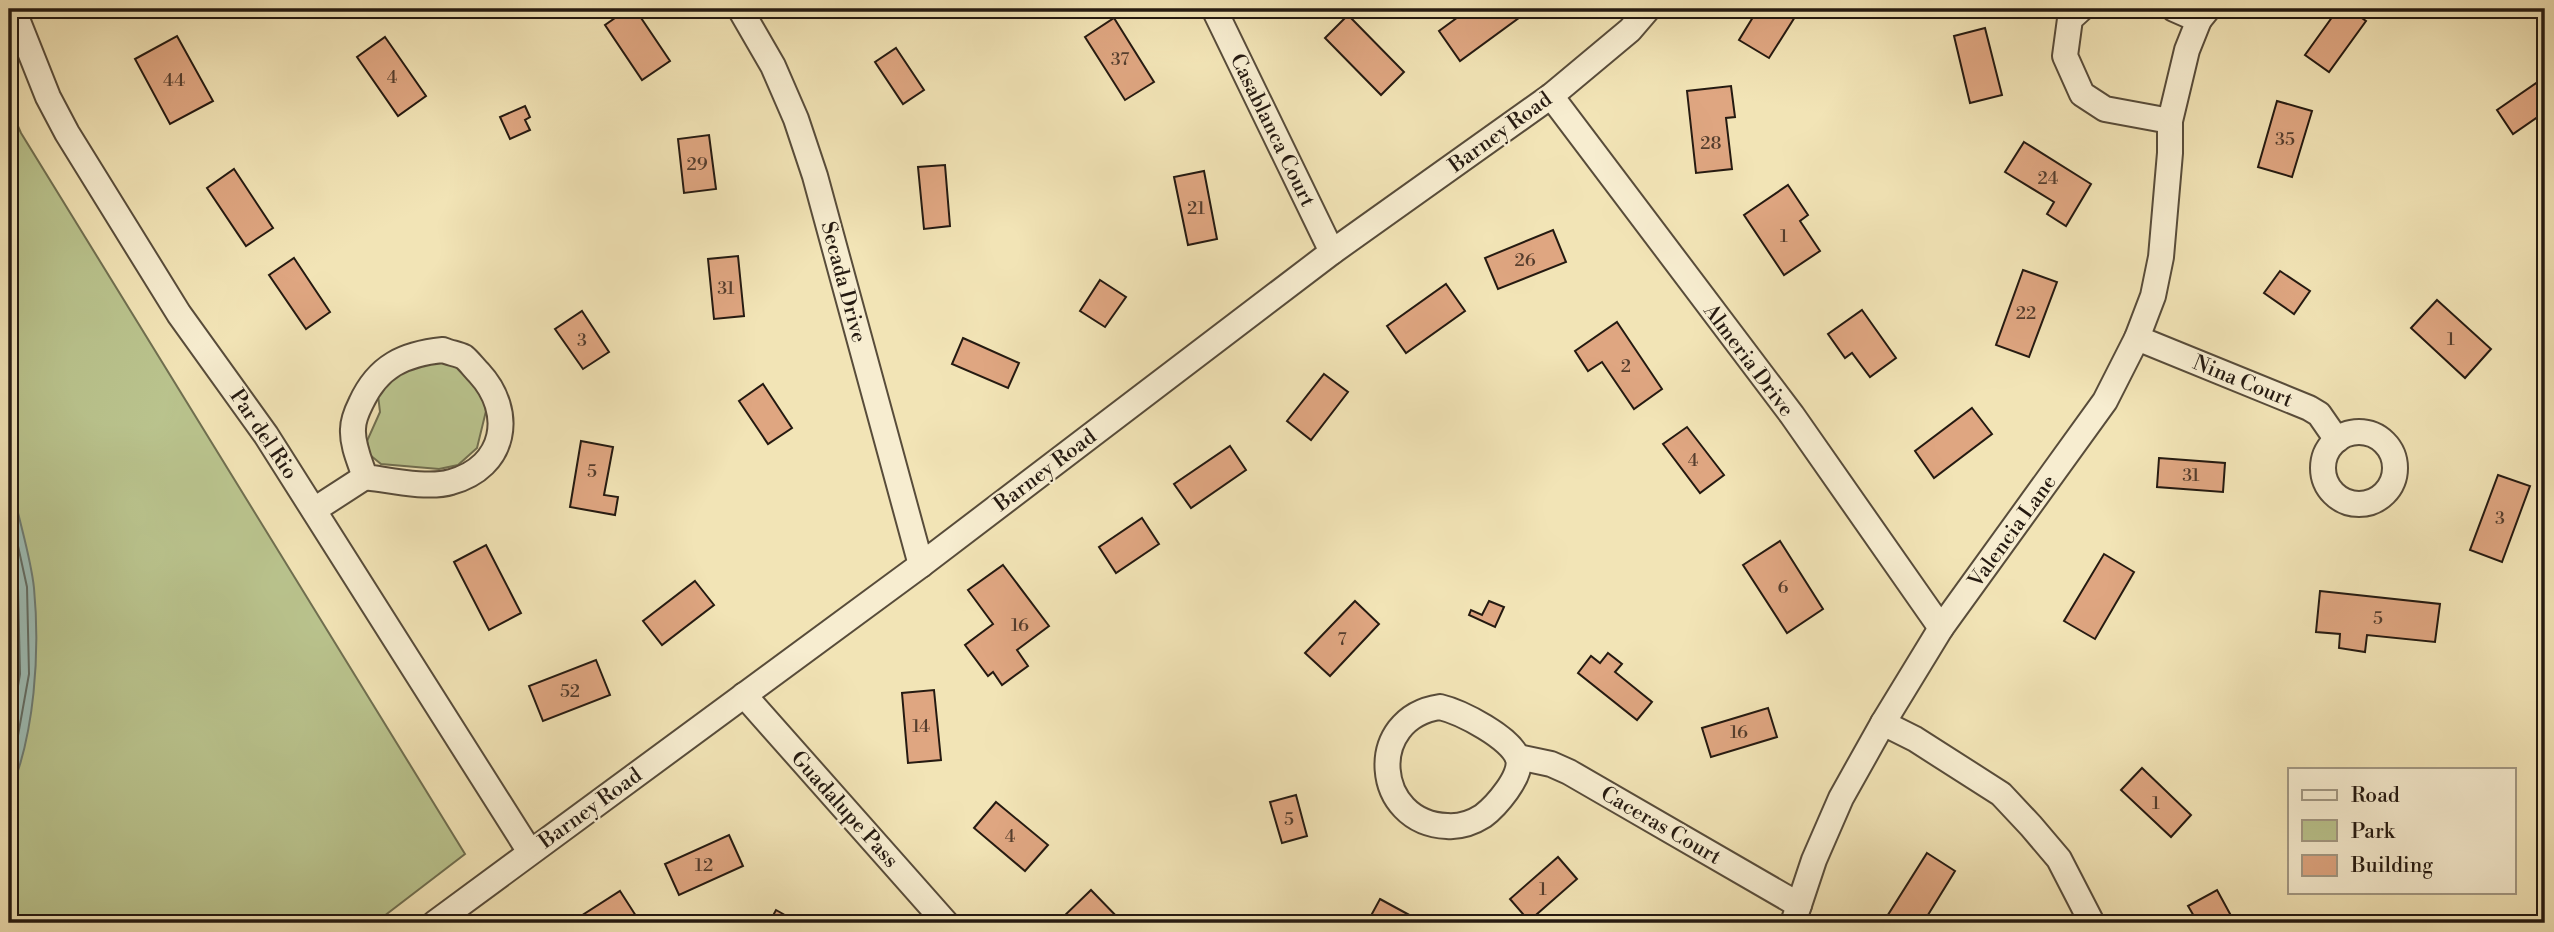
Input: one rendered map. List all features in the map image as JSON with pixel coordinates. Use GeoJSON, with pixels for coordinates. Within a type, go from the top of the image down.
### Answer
{"type":"FeatureCollection","features":[{"type":"Feature","properties":{"kind":"street","name":"Par del Rio"},"geometry":{"type":"LineString","coordinates":[[13,9],[48,97],[67,134],[179,314],[266,435],[530,852]]}},
{"type":"Feature","properties":{"kind":"street","name":"Secada Drive"},"geometry":{"type":"LineString","coordinates":[[740,9],[773,66],[796,119],[815,177],[921,565]]}},
{"type":"Feature","properties":{"kind":"street","name":"Casablanca Court"},"geometry":{"type":"LineString","coordinates":[[1214,9],[1332,252]]}},
{"type":"Feature","properties":{"kind":"street","name":"Barney Road"},"geometry":{"type":"LineString","coordinates":[[435,923],[921,565],[1332,252],[1551,96],[1630,30],[1648,9]]}},
{"type":"Feature","properties":{"kind":"street"},"geometry":{"type":"LineString","coordinates":[[2081,9],[2070,19],[2065,56],[2082,94],[2105,109],[2170,121]]}},
{"type":"Feature","properties":{"kind":"street","name":"Valencia Lane"},"geometry":{"type":"LineString","coordinates":[[1796,914],[1814,860],[1841,798],[1883,723],[1941,628],[2105,401],[2137,338],[2153,296],[2161,257],[2170,153],[2170,121],[2187,50],[2204,14],[2174,9]]}},
{"type":"Feature","properties":{"kind":"street","name":"Almeria Drive"},"geometry":{"type":"LineString","coordinates":[[1551,96],[1792,415],[1941,628]]}},
{"type":"Feature","properties":{"kind":"street","name":"Nina Court"},"geometry":{"type":"LineString","coordinates":[[2137,338],[2309,408],[2319,414],[2337,440]]}},
{"type":"Feature","properties":{"kind":"street"},"geometry":{"type":"LineString","coordinates":[[314,510],[365,477],[427,484],[450,483],[475,472],[487,461],[495,451],[501,416],[497,399],[485,379],[465,358],[443,350],[418,353],[391,365],[369,386],[356,413],[353,429],[354,444],[365,477]]}},
{"type":"Feature","properties":{"kind":"street","name":"Guadalupe Pass"},"geometry":{"type":"LineString","coordinates":[[744,695],[946,923]]}},
{"type":"Feature","properties":{"kind":"street","name":"Caceras Court"},"geometry":{"type":"LineString","coordinates":[[1518,757],[1517,774],[1491,810],[1480,818],[1454,827],[1427,823],[1415,817],[1396,797],[1387,771],[1391,744],[1398,732],[1417,712],[1440,707],[1469,718],[1510,746],[1518,757],[1551,764],[1569,772],[1796,914]]}},
{"type":"Feature","properties":{"kind":"street"},"geometry":{"type":"LineString","coordinates":[[1883,723],[1915,739],[2001,794],[2059,859],[2092,923]]}},
{"type":"Feature","properties":{"kind":"green space"},"geometry":{"type":"Polygon","coordinates":[[[9,106],[21,133],[465,854],[375,923],[9,923],[9,106]]]}},
{"type":"Feature","properties":{"kind":"green space"},"geometry":{"type":"Polygon","coordinates":[[[439,361],[461,364],[480,385],[486,411],[477,448],[458,465],[439,469],[381,464],[370,455],[367,441],[380,412],[378,395],[391,380],[404,371],[439,361]]]}},
{"type":"Feature","properties":{"kind":"water"},"geometry":{"type":"Polygon","coordinates":[[[9,493],[16,504],[31,567],[36,613],[36,666],[25,746],[9,795],[9,493]]]}},
{"type":"Feature","properties":{"kind":"building"},"geometry":{"type":"Polygon","coordinates":[[[628,9],[635,9],[670,61],[642,80],[605,25],[628,9]]]}},
{"type":"Feature","properties":{"kind":"building"},"geometry":{"type":"Polygon","coordinates":[[[1469,9],[1525,9],[1527,12],[1460,61],[1439,31],[1469,9]]]}},
{"type":"Feature","properties":{"kind":"building"},"geometry":{"type":"Polygon","coordinates":[[[1758,9],[1800,9],[1769,58],[1739,40],[1758,9]]]}},
{"type":"Feature","properties":{"kind":"building"},"geometry":{"type":"Polygon","coordinates":[[[2338,9],[2349,9],[2366,21],[2329,72],[2305,55],[2338,9]]]}},
{"type":"Feature","properties":{"kind":"building"},"geometry":{"type":"Polygon","coordinates":[[[1348,15],[1404,72],[1381,95],[1325,38],[1348,15]]]}},
{"type":"Feature","properties":{"kind":"building"},"geometry":{"type":"Polygon","coordinates":[[[1114,18],[1154,82],[1125,100],[1085,37],[1114,18]]]}},
{"type":"Feature","properties":{"kind":"building"},"geometry":{"type":"Polygon","coordinates":[[[1985,28],[2002,95],[1970,103],[1954,36],[1985,28]]]}},
{"type":"Feature","properties":{"kind":"building"},"geometry":{"type":"Polygon","coordinates":[[[177,36],[213,101],[170,124],[135,59],[177,36]]]}},
{"type":"Feature","properties":{"kind":"building"},"geometry":{"type":"Polygon","coordinates":[[[385,37],[426,96],[398,116],[357,57],[385,37]]]}},
{"type":"Feature","properties":{"kind":"building"},"geometry":{"type":"Polygon","coordinates":[[[896,48],[924,90],[903,104],[875,62],[896,48]]]}},
{"type":"Feature","properties":{"kind":"building"},"geometry":{"type":"Polygon","coordinates":[[[2545,77],[2545,112],[2513,134],[2497,110],[2545,77]]]}},
{"type":"Feature","properties":{"kind":"building"},"geometry":{"type":"Polygon","coordinates":[[[1731,86],[1735,117],[1726,118],[1732,169],[1696,173],[1687,91],[1731,86]]]}},
{"type":"Feature","properties":{"kind":"building"},"geometry":{"type":"Polygon","coordinates":[[[2277,101],[2312,111],[2292,177],[2258,167],[2277,101]]]}},
{"type":"Feature","properties":{"kind":"building"},"geometry":{"type":"Polygon","coordinates":[[[525,106],[530,117],[525,120],[530,130],[510,139],[500,117],[525,106]]]}},
{"type":"Feature","properties":{"kind":"building"},"geometry":{"type":"Polygon","coordinates":[[[709,135],[716,189],[684,193],[678,139],[709,135]]]}},
{"type":"Feature","properties":{"kind":"building"},"geometry":{"type":"Polygon","coordinates":[[[2024,142],[2091,184],[2066,226],[2047,214],[2054,202],[2005,172],[2024,142]]]}},
{"type":"Feature","properties":{"kind":"building"},"geometry":{"type":"Polygon","coordinates":[[[945,165],[950,226],[924,229],[918,167],[945,165]]]}},
{"type":"Feature","properties":{"kind":"building"},"geometry":{"type":"Polygon","coordinates":[[[234,169],[273,228],[246,246],[207,188],[234,169]]]}},
{"type":"Feature","properties":{"kind":"building"},"geometry":{"type":"Polygon","coordinates":[[[1204,171],[1217,239],[1188,245],[1174,177],[1204,171]]]}},
{"type":"Feature","properties":{"kind":"building"},"geometry":{"type":"Polygon","coordinates":[[[1788,185],[1808,215],[1800,221],[1820,251],[1784,275],[1744,215],[1788,185]]]}},
{"type":"Feature","properties":{"kind":"building"},"geometry":{"type":"Polygon","coordinates":[[[1553,230],[1566,262],[1498,289],[1485,258],[1553,230]]]}},
{"type":"Feature","properties":{"kind":"building"},"geometry":{"type":"Polygon","coordinates":[[[738,256],[744,316],[714,319],[708,259],[738,256]]]}},
{"type":"Feature","properties":{"kind":"building"},"geometry":{"type":"Polygon","coordinates":[[[294,258],[330,312],[306,329],[269,275],[294,258]]]}},
{"type":"Feature","properties":{"kind":"building"},"geometry":{"type":"Polygon","coordinates":[[[2023,270],[2057,282],[2029,357],[1996,345],[2023,270]]]}},
{"type":"Feature","properties":{"kind":"building"},"geometry":{"type":"Polygon","coordinates":[[[2280,271],[2310,291],[2294,314],[2264,293],[2280,271]]]}},
{"type":"Feature","properties":{"kind":"building"},"geometry":{"type":"Polygon","coordinates":[[[1100,280],[1126,297],[1105,327],[1080,311],[1100,280]]]}},
{"type":"Feature","properties":{"kind":"building"},"geometry":{"type":"Polygon","coordinates":[[[1446,284],[1465,311],[1406,353],[1387,326],[1446,284]]]}},
{"type":"Feature","properties":{"kind":"building"},"geometry":{"type":"Polygon","coordinates":[[[2437,300],[2491,349],[2465,378],[2411,328],[2437,300]]]}},
{"type":"Feature","properties":{"kind":"building"},"geometry":{"type":"Polygon","coordinates":[[[1862,310],[1896,358],[1870,377],[1852,353],[1845,358],[1828,334],[1862,310]]]}},
{"type":"Feature","properties":{"kind":"building"},"geometry":{"type":"Polygon","coordinates":[[[582,311],[609,352],[583,369],[555,329],[582,311]]]}},
{"type":"Feature","properties":{"kind":"building"},"geometry":{"type":"Polygon","coordinates":[[[1617,322],[1662,389],[1634,409],[1602,362],[1588,371],[1575,351],[1617,322]]]}},
{"type":"Feature","properties":{"kind":"building"},"geometry":{"type":"Polygon","coordinates":[[[963,338],[1019,363],[1008,388],[952,364],[963,338]]]}},
{"type":"Feature","properties":{"kind":"building"},"geometry":{"type":"Polygon","coordinates":[[[1324,374],[1348,392],[1311,440],[1287,421],[1324,374]]]}},
{"type":"Feature","properties":{"kind":"building"},"geometry":{"type":"Polygon","coordinates":[[[763,384],[792,428],[768,444],[739,401],[763,384]]]}},
{"type":"Feature","properties":{"kind":"building"},"geometry":{"type":"Polygon","coordinates":[[[1972,408],[1992,434],[1934,478],[1915,451],[1972,408]]]}},
{"type":"Feature","properties":{"kind":"building"},"geometry":{"type":"Polygon","coordinates":[[[1687,427],[1724,475],[1700,493],[1663,444],[1687,427]]]}},
{"type":"Feature","properties":{"kind":"building"},"geometry":{"type":"Polygon","coordinates":[[[581,441],[613,447],[604,495],[618,497],[615,515],[570,507],[581,441]]]}},
{"type":"Feature","properties":{"kind":"building"},"geometry":{"type":"Polygon","coordinates":[[[1230,446],[1246,470],[1191,508],[1174,484],[1230,446]]]}},
{"type":"Feature","properties":{"kind":"building"},"geometry":{"type":"Polygon","coordinates":[[[2159,458],[2225,463],[2223,492],[2157,487],[2159,458]]]}},
{"type":"Feature","properties":{"kind":"building"},"geometry":{"type":"Polygon","coordinates":[[[2498,475],[2530,486],[2502,562],[2470,550],[2498,475]]]}},
{"type":"Feature","properties":{"kind":"building"},"geometry":{"type":"Polygon","coordinates":[[[1142,518],[1159,544],[1116,573],[1099,547],[1142,518]]]}},
{"type":"Feature","properties":{"kind":"building"},"geometry":{"type":"Polygon","coordinates":[[[1780,541],[1823,609],[1787,633],[1743,565],[1780,541]]]}},
{"type":"Feature","properties":{"kind":"building"},"geometry":{"type":"Polygon","coordinates":[[[486,545],[521,613],[489,630],[454,562],[486,545]]]}},
{"type":"Feature","properties":{"kind":"building"},"geometry":{"type":"Polygon","coordinates":[[[2104,554],[2134,572],[2095,639],[2064,621],[2104,554]]]}},
{"type":"Feature","properties":{"kind":"building"},"geometry":{"type":"Polygon","coordinates":[[[1003,565],[1049,626],[1017,650],[1028,666],[1002,685],[993,672],[988,676],[965,645],[993,624],[968,590],[1003,565]]]}},
{"type":"Feature","properties":{"kind":"building"},"geometry":{"type":"Polygon","coordinates":[[[695,581],[714,605],[662,645],[643,621],[695,581]]]}},
{"type":"Feature","properties":{"kind":"building"},"geometry":{"type":"Polygon","coordinates":[[[2320,591],[2440,604],[2435,642],[2367,635],[2365,652],[2339,648],[2340,634],[2316,632],[2320,591]]]}},
{"type":"Feature","properties":{"kind":"building"},"geometry":{"type":"Polygon","coordinates":[[[1355,601],[1379,624],[1330,676],[1305,653],[1355,601]]]}},
{"type":"Feature","properties":{"kind":"building"},"geometry":{"type":"Polygon","coordinates":[[[1489,601],[1504,607],[1495,627],[1469,615],[1471,610],[1482,615],[1489,601]]]}},
{"type":"Feature","properties":{"kind":"building"},"geometry":{"type":"Polygon","coordinates":[[[1608,653],[1622,664],[1615,672],[1652,702],[1637,720],[1578,673],[1591,656],[1600,663],[1608,653]]]}},
{"type":"Feature","properties":{"kind":"building"},"geometry":{"type":"Polygon","coordinates":[[[596,660],[610,695],[543,721],[529,686],[596,660]]]}},
{"type":"Feature","properties":{"kind":"building"},"geometry":{"type":"Polygon","coordinates":[[[934,690],[941,760],[908,763],[902,693],[934,690]]]}},
{"type":"Feature","properties":{"kind":"building"},"geometry":{"type":"Polygon","coordinates":[[[1768,708],[1777,737],[1711,757],[1702,728],[1768,708]]]}},
{"type":"Feature","properties":{"kind":"building"},"geometry":{"type":"Polygon","coordinates":[[[2142,768],[2191,815],[2171,837],[2121,790],[2142,768]]]}},
{"type":"Feature","properties":{"kind":"building"},"geometry":{"type":"Polygon","coordinates":[[[1296,795],[1307,836],[1282,843],[1270,802],[1296,795]]]}},
{"type":"Feature","properties":{"kind":"building"},"geometry":{"type":"Polygon","coordinates":[[[996,802],[1048,845],[1025,871],[974,828],[996,802]]]}},
{"type":"Feature","properties":{"kind":"building"},"geometry":{"type":"Polygon","coordinates":[[[729,835],[743,866],[679,895],[665,864],[729,835]]]}},
{"type":"Feature","properties":{"kind":"building"},"geometry":{"type":"Polygon","coordinates":[[[1927,853],[1955,871],[1923,923],[1895,923],[1886,918],[1927,853]]]}},
{"type":"Feature","properties":{"kind":"building"},"geometry":{"type":"Polygon","coordinates":[[[1558,857],[1577,879],[1529,921],[1510,899],[1558,857]]]}},
{"type":"Feature","properties":{"kind":"building"},"geometry":{"type":"Polygon","coordinates":[[[1091,890],[1123,923],[1066,923],[1062,918],[1091,890]]]}},
{"type":"Feature","properties":{"kind":"building"},"geometry":{"type":"Polygon","coordinates":[[[2217,890],[2235,923],[2198,923],[2188,906],[2217,890]]]}},
{"type":"Feature","properties":{"kind":"building"},"geometry":{"type":"Polygon","coordinates":[[[620,891],[638,919],[630,923],[570,923],[620,891]]]}},
{"type":"Feature","properties":{"kind":"building"},"geometry":{"type":"Polygon","coordinates":[[[1380,899],[1424,923],[1367,923],[1380,899]]]}},
{"type":"Feature","properties":{"kind":"building"},"geometry":{"type":"Polygon","coordinates":[[[776,910],[799,923],[769,923],[776,910]]]}}]}
